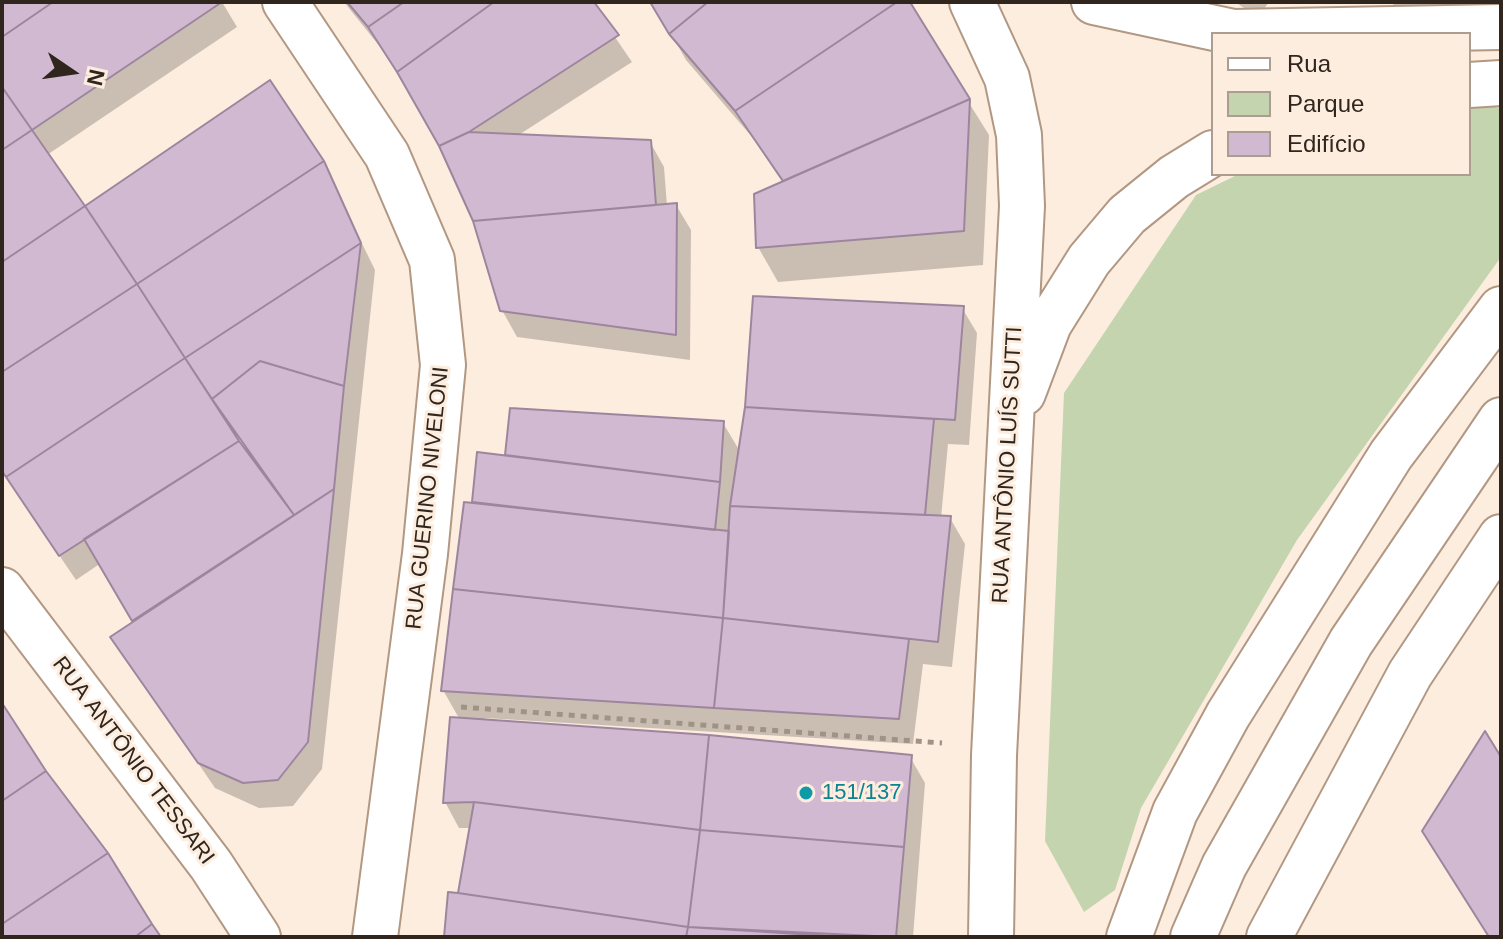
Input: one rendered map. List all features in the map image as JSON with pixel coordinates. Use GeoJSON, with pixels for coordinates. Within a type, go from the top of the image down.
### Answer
{"type":"FeatureCollection","features":[{"type":"Feature","properties":{"kind":"street","name":"RUA GUERINO NIVELONI"},"geometry":{"type":"LineString","coordinates":[[285,2],[393,168],[432,260],[443,365],[425,554],[375,937]]}},
{"type":"Feature","properties":{"kind":"street","name":"RUA ANTÔNIO LUÍS SUTTI"},"geometry":{"type":"LineString","coordinates":[[972,2],[1007,78],[1019,135],[1022,206],[1008,432],[994,755],[991,937]]}},
{"type":"Feature","properties":{"kind":"street"},"geometry":{"type":"LineString","coordinates":[[1094,2],[1233,32],[1501,27]]}},
{"type":"Feature","properties":{"kind":"street"},"geometry":{"type":"LineString","coordinates":[[1471,85],[1501,83]]}},
{"type":"Feature","properties":{"kind":"street"},"geometry":{"type":"LineString","coordinates":[[1008,432],[1049,324],[1089,260],[1127,215],[1174,177],[1211,154]]}},
{"type":"Feature","properties":{"kind":"street"},"geometry":{"type":"LineString","coordinates":[[1129,937],[1175,812],[1228,715],[1391,455],[1501,309]]}},
{"type":"Feature","properties":{"kind":"street"},"geometry":{"type":"LineString","coordinates":[[1193,937],[1224,866],[1351,642],[1501,420]]}},
{"type":"Feature","properties":{"kind":"street"},"geometry":{"type":"LineString","coordinates":[[1269,937],[1410,674],[1501,537]]}},
{"type":"Feature","properties":{"kind":"street","name":"RUA ANTÔNIO TESSARI"},"geometry":{"type":"LineString","coordinates":[[2,590],[211,865],[258,937]]}},
{"type":"Feature","properties":{"kind":"path"},"geometry":{"type":"LineString","coordinates":[[456,706],[943,743]]}},
{"type":"Feature","properties":{"kind":"green space"},"geometry":{"type":"Polygon","coordinates":[[[1471,107],[1501,108],[1501,257],[1297,540],[1141,808],[1115,890],[1084,912],[1045,841],[1064,393],[1196,195],[1235,176],[1471,176],[1471,107]]]}},
{"type":"Feature","properties":{"kind":"building"},"geometry":{"type":"Polygon","coordinates":[[[2,2],[53,2],[2,37],[2,2]]]}},
{"type":"Feature","properties":{"kind":"building"},"geometry":{"type":"Polygon","coordinates":[[[53,2],[222,2],[32,130],[2,87],[2,37],[53,2]]]}},
{"type":"Feature","properties":{"kind":"building"},"geometry":{"type":"Polygon","coordinates":[[[347,2],[404,2],[368,27],[347,2]]]}},
{"type":"Feature","properties":{"kind":"building"},"geometry":{"type":"Polygon","coordinates":[[[404,2],[494,2],[397,72],[368,27],[404,2]]]}},
{"type":"Feature","properties":{"kind":"building"},"geometry":{"type":"Polygon","coordinates":[[[494,2],[594,2],[619,35],[469,132],[439,146],[397,72],[494,2]]]}},
{"type":"Feature","properties":{"kind":"building"},"geometry":{"type":"Polygon","coordinates":[[[650,2],[708,2],[669,34],[650,2]]]}},
{"type":"Feature","properties":{"kind":"building"},"geometry":{"type":"Polygon","coordinates":[[[708,2],[897,2],[735,111],[669,34],[708,2]]]}},
{"type":"Feature","properties":{"kind":"building"},"geometry":{"type":"Polygon","coordinates":[[[897,2],[910,2],[970,99],[783,181],[735,111],[897,2]]]}},
{"type":"Feature","properties":{"kind":"building"},"geometry":{"type":"Polygon","coordinates":[[[270,80],[324,161],[137,284],[85,206],[270,80]]]}},
{"type":"Feature","properties":{"kind":"building"},"geometry":{"type":"Polygon","coordinates":[[[2,87],[32,130],[2,150],[2,87]]]}},
{"type":"Feature","properties":{"kind":"building"},"geometry":{"type":"Polygon","coordinates":[[[970,99],[964,231],[756,248],[754,194],[970,99]]]}},
{"type":"Feature","properties":{"kind":"building"},"geometry":{"type":"Polygon","coordinates":[[[32,130],[85,206],[2,262],[2,150],[32,130]]]}},
{"type":"Feature","properties":{"kind":"building"},"geometry":{"type":"Polygon","coordinates":[[[469,132],[651,140],[656,205],[473,221],[439,146],[469,132]]]}},
{"type":"Feature","properties":{"kind":"building"},"geometry":{"type":"Polygon","coordinates":[[[324,161],[361,243],[185,358],[137,284],[324,161]]]}},
{"type":"Feature","properties":{"kind":"building"},"geometry":{"type":"Polygon","coordinates":[[[677,203],[676,335],[500,311],[473,221],[677,203]]]}},
{"type":"Feature","properties":{"kind":"building"},"geometry":{"type":"Polygon","coordinates":[[[85,206],[137,284],[2,372],[2,262],[85,206]]]}},
{"type":"Feature","properties":{"kind":"building"},"geometry":{"type":"Polygon","coordinates":[[[361,243],[344,386],[260,361],[212,399],[185,358],[361,243]]]}},
{"type":"Feature","properties":{"kind":"building"},"geometry":{"type":"Polygon","coordinates":[[[137,284],[185,358],[6,477],[2,471],[2,372],[137,284]]]}},
{"type":"Feature","properties":{"kind":"building"},"geometry":{"type":"Polygon","coordinates":[[[753,296],[964,306],[955,420],[745,407],[753,296]]]}},
{"type":"Feature","properties":{"kind":"building"},"geometry":{"type":"Polygon","coordinates":[[[185,358],[239,441],[59,556],[6,477],[185,358]]]}},
{"type":"Feature","properties":{"kind":"building"},"geometry":{"type":"Polygon","coordinates":[[[260,361],[344,386],[334,489],[294,515],[212,399],[260,361]]]}},
{"type":"Feature","properties":{"kind":"building"},"geometry":{"type":"Polygon","coordinates":[[[745,407],[934,419],[925,515],[730,506],[745,407]]]}},
{"type":"Feature","properties":{"kind":"building"},"geometry":{"type":"Polygon","coordinates":[[[510,408],[724,421],[720,482],[505,455],[510,408]]]}},
{"type":"Feature","properties":{"kind":"building"},"geometry":{"type":"Polygon","coordinates":[[[239,441],[294,515],[132,621],[84,539],[239,441]]]}},
{"type":"Feature","properties":{"kind":"building"},"geometry":{"type":"Polygon","coordinates":[[[477,452],[720,482],[715,530],[472,502],[477,452]]]}},
{"type":"Feature","properties":{"kind":"building"},"geometry":{"type":"Polygon","coordinates":[[[334,489],[308,742],[278,780],[243,783],[198,763],[110,637],[334,489]]]}},
{"type":"Feature","properties":{"kind":"building"},"geometry":{"type":"Polygon","coordinates":[[[464,502],[729,531],[723,618],[453,589],[464,502]]]}},
{"type":"Feature","properties":{"kind":"building"},"geometry":{"type":"Polygon","coordinates":[[[730,506],[951,516],[938,642],[723,618],[730,506]]]}},
{"type":"Feature","properties":{"kind":"building"},"geometry":{"type":"Polygon","coordinates":[[[453,589],[723,618],[714,708],[441,691],[453,589]]]}},
{"type":"Feature","properties":{"kind":"building"},"geometry":{"type":"Polygon","coordinates":[[[723,618],[909,639],[899,719],[714,708],[723,618]]]}},
{"type":"Feature","properties":{"kind":"building"},"geometry":{"type":"Polygon","coordinates":[[[2,703],[46,771],[2,801],[2,703]]]}},
{"type":"Feature","properties":{"kind":"building"},"geometry":{"type":"Polygon","coordinates":[[[450,717],[709,735],[700,830],[474,802],[443,803],[450,717]]]}},
{"type":"Feature","properties":{"kind":"building"},"geometry":{"type":"Polygon","coordinates":[[[1485,731],[1501,757],[1501,937],[1489,937],[1422,831],[1485,731]]]}},
{"type":"Feature","properties":{"kind":"building","name":"151/137"},"geometry":{"type":"Polygon","coordinates":[[[709,735],[912,755],[904,847],[700,830],[709,735]]]}},
{"type":"Feature","properties":{"kind":"building"},"geometry":{"type":"Polygon","coordinates":[[[46,771],[108,853],[2,924],[2,801],[46,771]]]}},
{"type":"Feature","properties":{"kind":"building"},"geometry":{"type":"Polygon","coordinates":[[[474,802],[700,830],[688,927],[458,893],[474,802]]]}},
{"type":"Feature","properties":{"kind":"building"},"geometry":{"type":"Polygon","coordinates":[[[700,830],[904,847],[896,937],[688,927],[700,830]]]}},
{"type":"Feature","properties":{"kind":"building"},"geometry":{"type":"Polygon","coordinates":[[[108,853],[152,924],[135,937],[2,937],[2,924],[108,853]]]}},
{"type":"Feature","properties":{"kind":"building"},"geometry":{"type":"Polygon","coordinates":[[[448,892],[688,927],[686,937],[444,937],[448,892]]]}},
{"type":"Feature","properties":{"kind":"building"},"geometry":{"type":"Polygon","coordinates":[[[152,924],[161,937],[135,937],[152,924]]]}},
{"type":"Feature","properties":{"kind":"building"},"geometry":{"type":"Polygon","coordinates":[[[688,927],[845,937],[686,937],[688,927]]]}},
{"type":"Feature","properties":{"kind":"place","name":"151/137"},"geometry":{"type":"Point","coordinates":[806,793]}}]}
